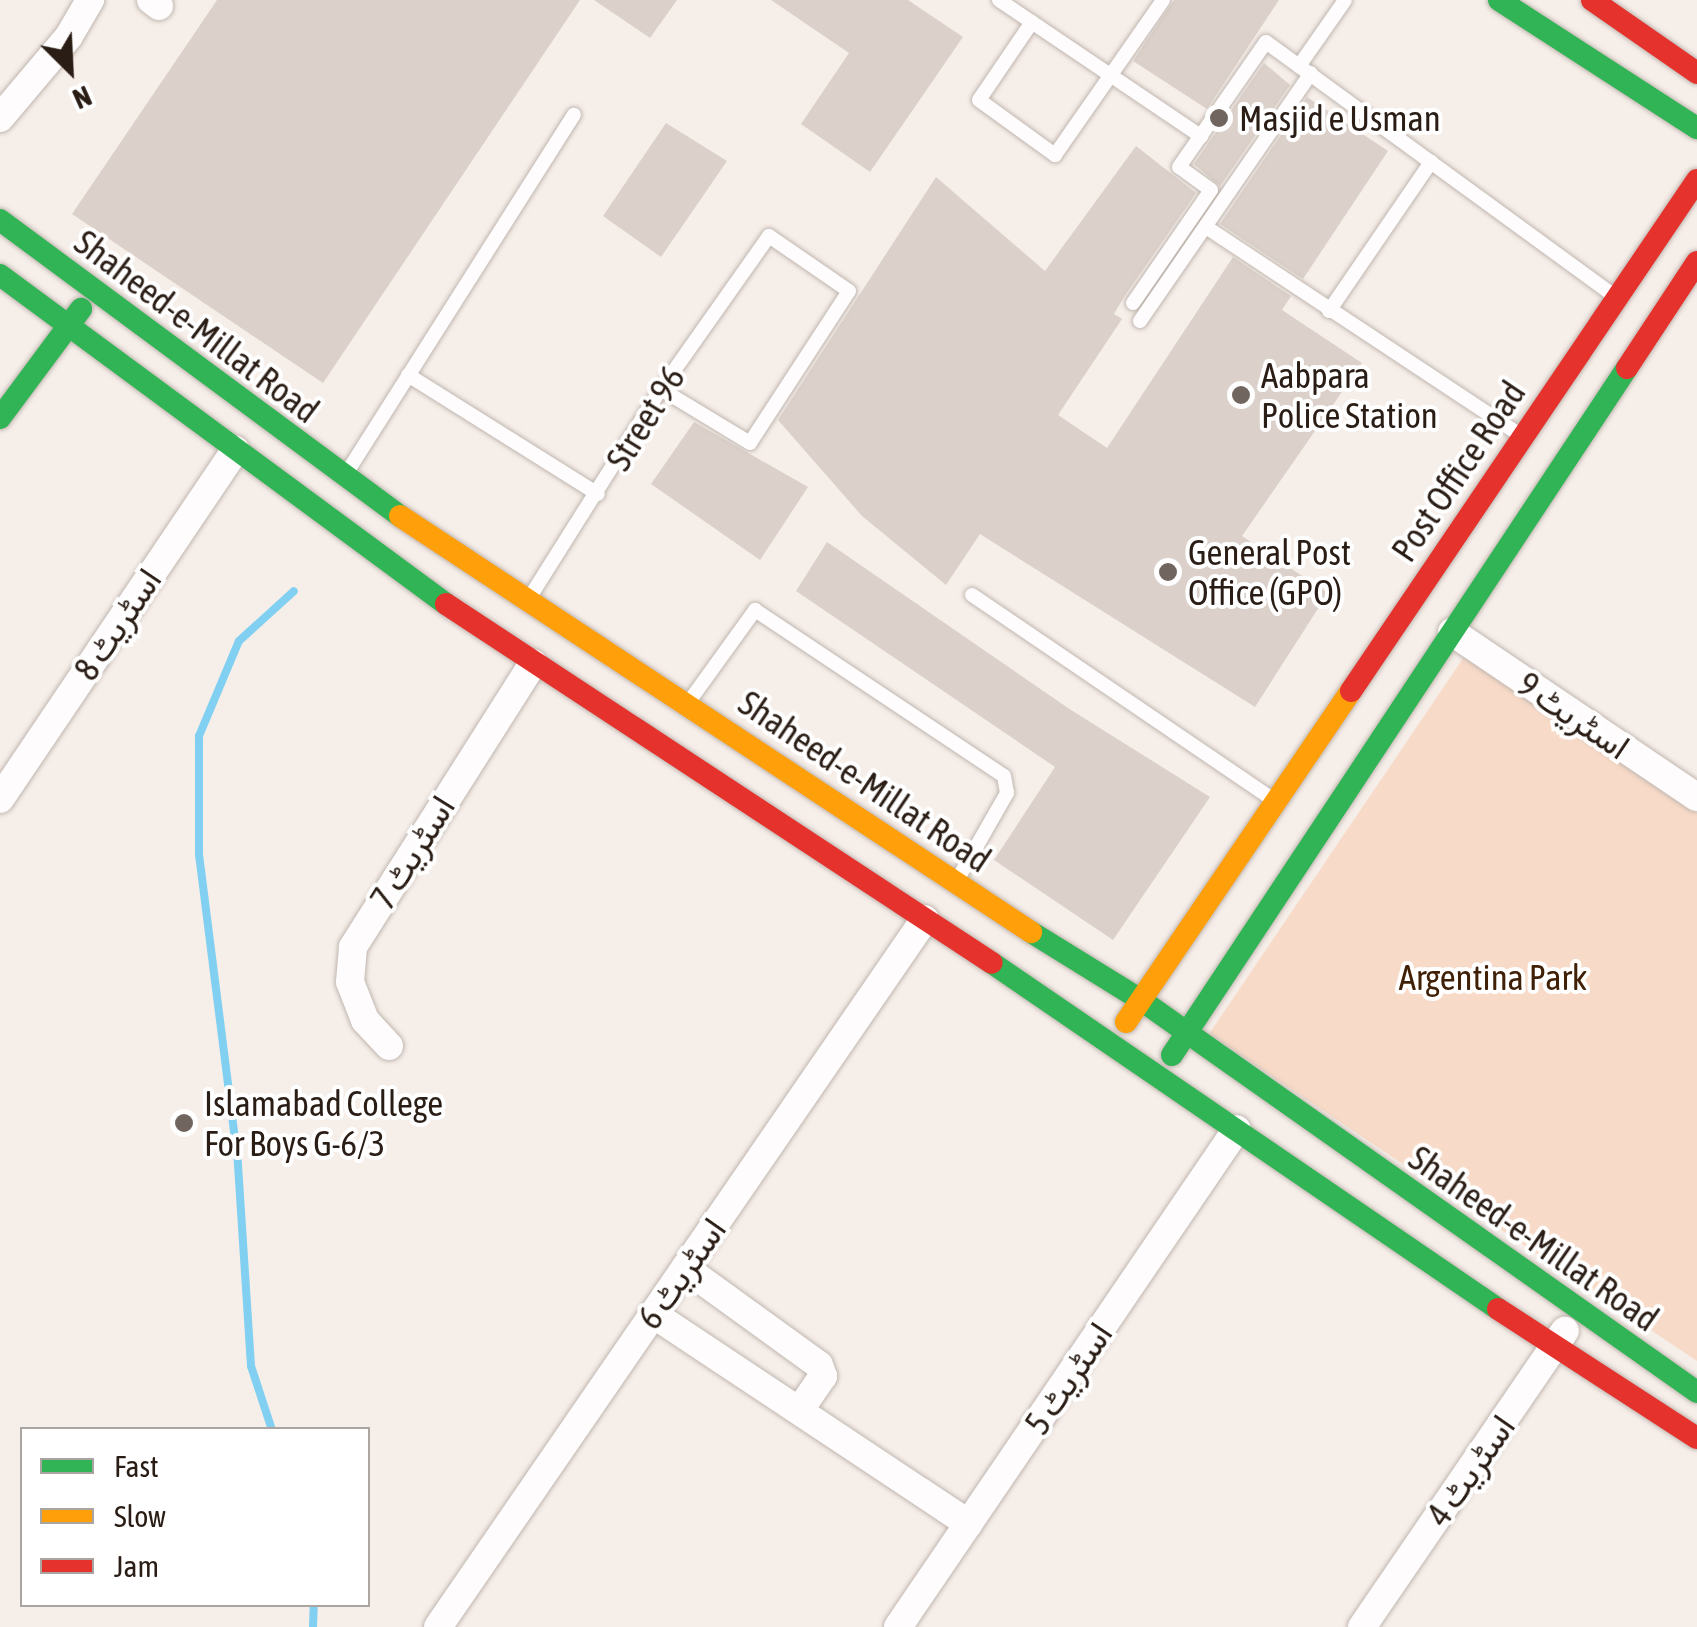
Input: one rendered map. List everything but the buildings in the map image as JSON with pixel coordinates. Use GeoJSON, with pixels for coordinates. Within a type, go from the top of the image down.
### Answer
{"type":"FeatureCollection","features":[{"type":"Feature","properties":{"kind":"main road"},"geometry":{"type":"LineString","coordinates":[[1499,0],[1697,128]]}},
{"type":"Feature","properties":{"kind":"main road"},"geometry":{"type":"LineString","coordinates":[[1592,0],[1697,73]]}},
{"type":"Feature","properties":{"kind":"main road"},"geometry":{"type":"LineString","coordinates":[[1668,110],[1686,140],[1694,184]]}},
{"type":"Feature","properties":{"kind":"main road","name":"Post Office Road"},"geometry":{"type":"LineString","coordinates":[[1160,1072],[1187,1032],[1297,816],[1523,436],[1694,184]]}},
{"type":"Feature","properties":{"kind":"main road","name":"Shaheed-e-Millat Road"},"geometry":{"type":"LineString","coordinates":[[0,220],[343,478],[525,603],[688,704],[955,884],[1141,1000],[1576,1312],[1697,1392]]}},
{"type":"Feature","properties":{"kind":"main road","name":"Post Office Road"},"geometry":{"type":"LineString","coordinates":[[1113,1042],[1141,1000],[1452,632],[1697,262]]}},
{"type":"Feature","properties":{"kind":"main road"},"geometry":{"type":"LineString","coordinates":[[0,275],[64,327],[500,641],[1160,1072],[1556,1347],[1697,1438]]}},
{"type":"Feature","properties":{"kind":"main road"},"geometry":{"type":"LineString","coordinates":[[0,418],[64,327],[94,294]]}},
{"type":"Feature","properties":{"kind":"main road"},"geometry":{"type":"LineString","coordinates":[[500,641],[525,603]]}},
{"type":"Feature","properties":{"kind":"street"},"geometry":{"type":"LineString","coordinates":[[0,118],[69,36],[90,0]]}},
{"type":"Feature","properties":{"kind":"street","name":"اسٹریٹ 8"},"geometry":{"type":"LineString","coordinates":[[0,799],[235,450]]}},
{"type":"Feature","properties":{"kind":"street","name":"اسٹریٹ 9"},"geometry":{"type":"LineString","coordinates":[[1452,632],[1695,792]]}},
{"type":"Feature","properties":{"kind":"street","name":"اسٹریٹ 7"},"geometry":{"type":"LineString","coordinates":[[390,1046],[365,1020],[350,982],[353,946],[533,663]]}},
{"type":"Feature","properties":{"kind":"street","name":"اسٹریٹ 6"},"geometry":{"type":"LineString","coordinates":[[438,1627],[924,918]]}},
{"type":"Feature","properties":{"kind":"street","name":"اسٹریٹ 5"},"geometry":{"type":"LineString","coordinates":[[898,1627],[1237,1129]]}},
{"type":"Feature","properties":{"kind":"street"},"geometry":{"type":"LineString","coordinates":[[685,1268],[819,1366],[822,1376],[799,1411]]}},
{"type":"Feature","properties":{"kind":"street","name":"اسٹریٹ 4"},"geometry":{"type":"LineString","coordinates":[[1362,1627],[1556,1347],[1576,1312]]}},
{"type":"Feature","properties":{"kind":"street"},"geometry":{"type":"LineString","coordinates":[[653,1314],[968,1524]]}},
{"type":"Feature","properties":{"kind":"lane"},"geometry":{"type":"LineString","coordinates":[[999,0],[1201,136]]}},
{"type":"Feature","properties":{"kind":"lane"},"geometry":{"type":"LineString","coordinates":[[1032,22],[979,100],[1056,155],[1163,0]]}},
{"type":"Feature","properties":{"kind":"lane"},"geometry":{"type":"LineString","coordinates":[[1140,321],[1206,228],[1345,0]]}},
{"type":"Feature","properties":{"kind":"lane"},"geometry":{"type":"LineString","coordinates":[[1133,303],[1211,190],[1179,167],[1266,42],[1618,300]]}},
{"type":"Feature","properties":{"kind":"lane"},"geometry":{"type":"LineString","coordinates":[[343,478],[574,115]]}},
{"type":"Feature","properties":{"kind":"lane"},"geometry":{"type":"LineString","coordinates":[[1328,311],[1431,162]]}},
{"type":"Feature","properties":{"kind":"lane"},"geometry":{"type":"LineString","coordinates":[[1206,228],[1523,436]]}},
{"type":"Feature","properties":{"kind":"lane","name":"Street 96"},"geometry":{"type":"LineString","coordinates":[[525,603],[662,389],[769,236],[848,291],[750,443],[662,389]]}},
{"type":"Feature","properties":{"kind":"lane"},"geometry":{"type":"LineString","coordinates":[[408,375],[598,494]]}},
{"type":"Feature","properties":{"kind":"lane"},"geometry":{"type":"LineString","coordinates":[[972,596],[1297,816]]}},
{"type":"Feature","properties":{"kind":"lane"},"geometry":{"type":"LineString","coordinates":[[688,704],[756,610],[1004,776],[1006,793],[955,884]]}},
{"type":"Feature","properties":{"kind":"green space","name":"Argentina Park"},"geometry":{"type":"Polygon","coordinates":[[[1464,657],[1697,813],[1697,1361],[1209,1034],[1464,657]]]}},
{"type":"Feature","properties":{"kind":"waterway"},"geometry":{"type":"LineString","coordinates":[[271,1427],[251,1366],[238,1163],[199,855],[199,736],[239,641],[294,591]]}},
{"type":"Feature","properties":{"kind":"waterway"},"geometry":{"type":"LineString","coordinates":[[313,1627],[314,1607]]}},
{"type":"Feature","properties":{"kind":"traffic: fast"},"geometry":{"type":"LineString","coordinates":[[1499,0],[1697,128]]}},
{"type":"Feature","properties":{"kind":"traffic: fast"},"geometry":{"type":"LineString","coordinates":[[0,220],[400,516]]}},
{"type":"Feature","properties":{"kind":"traffic: fast"},"geometry":{"type":"LineString","coordinates":[[0,275],[446,604]]}},
{"type":"Feature","properties":{"kind":"traffic: fast"},"geometry":{"type":"LineString","coordinates":[[0,418],[81,309]]}},
{"type":"Feature","properties":{"kind":"traffic: fast"},"geometry":{"type":"LineString","coordinates":[[1172,1055],[1627,368]]}},
{"type":"Feature","properties":{"kind":"traffic: fast"},"geometry":{"type":"LineString","coordinates":[[1031,932],[1141,1000],[1697,1392]]}},
{"type":"Feature","properties":{"kind":"traffic: fast"},"geometry":{"type":"LineString","coordinates":[[992,963],[1498,1309]]}},
{"type":"Feature","properties":{"kind":"traffic: slow"},"geometry":{"type":"LineString","coordinates":[[400,516],[1031,932]]}},
{"type":"Feature","properties":{"kind":"traffic: slow"},"geometry":{"type":"LineString","coordinates":[[1126,1022],[1351,691]]}},
{"type":"Feature","properties":{"kind":"traffic: jam"},"geometry":{"type":"LineString","coordinates":[[1592,0],[1697,73]]}},
{"type":"Feature","properties":{"kind":"traffic: jam"},"geometry":{"type":"LineString","coordinates":[[1351,691],[1697,180]]}},
{"type":"Feature","properties":{"kind":"traffic: jam"},"geometry":{"type":"LineString","coordinates":[[1627,368],[1697,262]]}},
{"type":"Feature","properties":{"kind":"traffic: jam"},"geometry":{"type":"LineString","coordinates":[[446,604],[992,963]]}},
{"type":"Feature","properties":{"kind":"traffic: jam"},"geometry":{"type":"LineString","coordinates":[[1498,1309],[1697,1438]]}},
{"type":"Feature","properties":{"kind":"place","name":"Masjid e Usman"},"geometry":{"type":"Point","coordinates":[1219,118]}},
{"type":"Feature","properties":{"kind":"place","name":"Aabpara Police Station"},"geometry":{"type":"Point","coordinates":[1241,395]}},
{"type":"Feature","properties":{"kind":"place","name":"General Post Office (GPO)"},"geometry":{"type":"Point","coordinates":[1168,572]}},
{"type":"Feature","properties":{"kind":"place","name":"Islamabad College For Boys G-6/3"},"geometry":{"type":"Point","coordinates":[184,1123]}}]}
